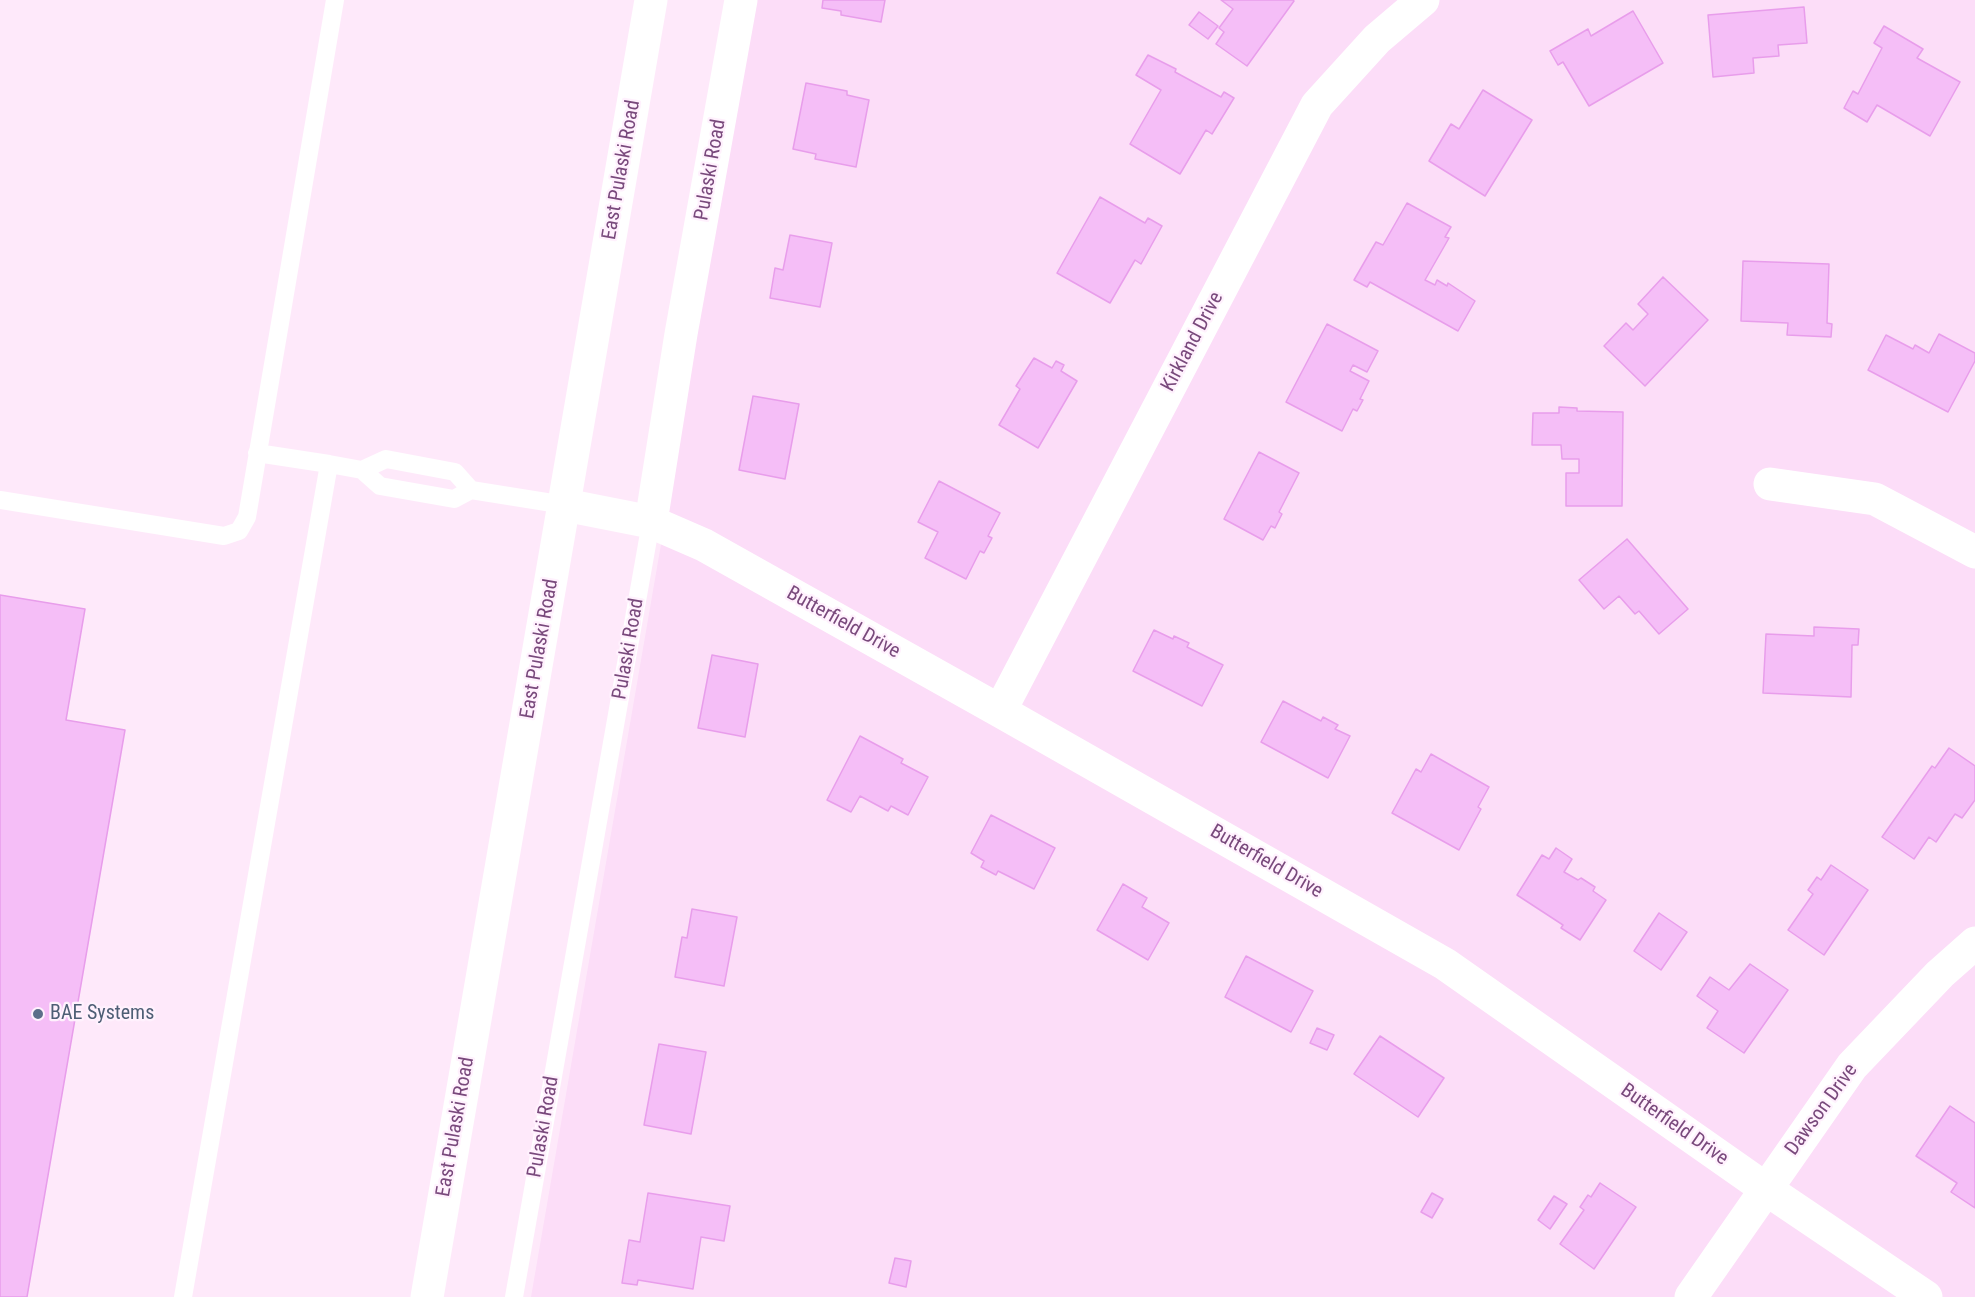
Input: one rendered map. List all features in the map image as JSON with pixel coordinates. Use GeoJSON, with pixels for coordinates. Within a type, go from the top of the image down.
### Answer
{"type":"FeatureCollection","features":[{"type":"Feature","properties":{"kind":"street","name":"East Pulaski Road"},"geometry":{"type":"LineString","coordinates":[[427,1297],[651,0]]}},
{"type":"Feature","properties":{"kind":"street","name":"Pulaski Road"},"geometry":{"type":"LineString","coordinates":[[651,522],[683,322],[741,0]]}},
{"type":"Feature","properties":{"kind":"street","name":"Kirkland Drive"},"geometry":{"type":"LineString","coordinates":[[1000,711],[1317,105],[1377,39],[1423,0]]}},
{"type":"Feature","properties":{"kind":"street"},"geometry":{"type":"LineString","coordinates":[[1770,484],[1875,500],[1975,552]]}},
{"type":"Feature","properties":{"kind":"street","name":"Butterfield Drive"},"geometry":{"type":"LineString","coordinates":[[565,505],[651,522],[704,545],[1445,964],[1766,1189],[1926,1297]]}},
{"type":"Feature","properties":{"kind":"street","name":"Dawson Drive"},"geometry":{"type":"LineString","coordinates":[[1691,1297],[1851,1066],[1940,974],[1975,943]]}},
{"type":"Feature","properties":{"kind":"lane"},"geometry":{"type":"LineString","coordinates":[[0,500],[224,536],[239,531],[247,517],[334,0]]}},
{"type":"Feature","properties":{"kind":"lane"},"geometry":{"type":"LineString","coordinates":[[257,453],[362,470],[380,486],[454,499],[471,490],[565,505]]}},
{"type":"Feature","properties":{"kind":"lane"},"geometry":{"type":"LineString","coordinates":[[362,470],[386,459],[455,472],[471,490]]}},
{"type":"Feature","properties":{"kind":"lane"},"geometry":{"type":"LineString","coordinates":[[183,1297],[329,464]]}},
{"type":"Feature","properties":{"kind":"lane","name":"Pulaski Road"},"geometry":{"type":"LineString","coordinates":[[514,1297],[651,522]]}},
{"type":"Feature","properties":{"kind":"shaded area"},"geometry":{"type":"Polygon","coordinates":[[[755,0],[1975,0],[1975,1297],[531,1297],[755,0]]]}},
{"type":"Feature","properties":{"kind":"building"},"geometry":{"type":"Polygon","coordinates":[[[823,0],[885,0],[881,22],[841,15],[841,11],[822,8],[823,0]]]}},
{"type":"Feature","properties":{"kind":"building"},"geometry":{"type":"Polygon","coordinates":[[[1221,0],[1294,1],[1247,66],[1216,44],[1224,32],[1219,28],[1233,9],[1221,0]]]}},
{"type":"Feature","properties":{"kind":"building"},"geometry":{"type":"Polygon","coordinates":[[[1804,7],[1807,43],[1778,45],[1779,56],[1753,58],[1754,73],[1713,77],[1708,15],[1804,7]]]}},
{"type":"Feature","properties":{"kind":"building"},"geometry":{"type":"Polygon","coordinates":[[[1633,11],[1663,63],[1589,106],[1563,62],[1558,65],[1550,51],[1588,29],[1591,36],[1633,11]]]}},
{"type":"Feature","properties":{"kind":"building"},"geometry":{"type":"Polygon","coordinates":[[[1199,12],[1218,26],[1208,39],[1189,25],[1199,12]]]}},
{"type":"Feature","properties":{"kind":"building"},"geometry":{"type":"Polygon","coordinates":[[[1884,26],[1923,49],[1917,58],[1960,82],[1930,136],[1877,105],[1867,122],[1844,108],[1853,91],[1858,94],[1882,48],[1874,43],[1884,26]]]}},
{"type":"Feature","properties":{"kind":"building"},"geometry":{"type":"Polygon","coordinates":[[[1148,55],[1176,69],[1175,72],[1221,97],[1224,92],[1234,98],[1212,134],[1206,130],[1180,174],[1130,144],[1161,90],[1136,75],[1148,55]]]}},
{"type":"Feature","properties":{"kind":"building"},"geometry":{"type":"Polygon","coordinates":[[[806,83],[847,91],[847,95],[869,100],[856,167],[815,159],[816,154],[793,149],[806,83]]]}},
{"type":"Feature","properties":{"kind":"building"},"geometry":{"type":"Polygon","coordinates":[[[1483,90],[1532,120],[1485,196],[1429,161],[1451,124],[1459,129],[1483,90]]]}},
{"type":"Feature","properties":{"kind":"building"},"geometry":{"type":"Polygon","coordinates":[[[1100,197],[1145,223],[1148,218],[1162,226],[1141,264],[1135,260],[1110,303],[1057,273],[1100,197]]]}},
{"type":"Feature","properties":{"kind":"building"},"geometry":{"type":"Polygon","coordinates":[[[1407,203],[1451,227],[1445,237],[1449,238],[1425,280],[1435,285],[1437,280],[1447,286],[1448,283],[1475,301],[1458,331],[1370,282],[1367,287],[1354,280],[1376,242],[1383,245],[1407,203]]]}},
{"type":"Feature","properties":{"kind":"building"},"geometry":{"type":"Polygon","coordinates":[[[790,235],[832,243],[820,307],[770,298],[775,268],[783,270],[790,235]]]}},
{"type":"Feature","properties":{"kind":"building"},"geometry":{"type":"Polygon","coordinates":[[[1743,261],[1829,264],[1827,323],[1832,324],[1831,337],[1787,335],[1788,323],[1741,321],[1743,261]]]}},
{"type":"Feature","properties":{"kind":"building"},"geometry":{"type":"Polygon","coordinates":[[[1663,277],[1708,320],[1645,386],[1604,346],[1626,323],[1633,330],[1648,314],[1638,304],[1663,277]]]}},
{"type":"Feature","properties":{"kind":"building"},"geometry":{"type":"Polygon","coordinates":[[[1327,324],[1378,351],[1367,372],[1353,365],[1350,371],[1369,381],[1360,399],[1363,400],[1357,411],[1353,409],[1342,431],[1286,402],[1327,324]]]}},
{"type":"Feature","properties":{"kind":"building"},"geometry":{"type":"Polygon","coordinates":[[[1939,334],[1975,353],[1975,361],[1948,412],[1868,370],[1886,335],[1913,349],[1915,345],[1929,353],[1939,334]]]}},
{"type":"Feature","properties":{"kind":"building"},"geometry":{"type":"Polygon","coordinates":[[[1034,358],[1052,368],[1056,361],[1064,365],[1061,371],[1077,381],[1038,448],[999,425],[1020,389],[1016,386],[1034,358]]]}},
{"type":"Feature","properties":{"kind":"building"},"geometry":{"type":"Polygon","coordinates":[[[753,396],[799,404],[785,479],[739,470],[753,396]]]}},
{"type":"Feature","properties":{"kind":"building"},"geometry":{"type":"Polygon","coordinates":[[[1559,407],[1577,408],[1577,411],[1623,412],[1622,506],[1566,506],[1566,473],[1579,473],[1579,459],[1562,459],[1561,445],[1532,445],[1533,413],[1559,413],[1559,407]]]}},
{"type":"Feature","properties":{"kind":"building"},"geometry":{"type":"Polygon","coordinates":[[[1259,452],[1299,473],[1279,512],[1282,514],[1275,528],[1271,526],[1263,540],[1224,519],[1259,452]]]}},
{"type":"Feature","properties":{"kind":"building"},"geometry":{"type":"Polygon","coordinates":[[[939,481],[1000,513],[988,536],[992,538],[984,553],[980,551],[966,579],[925,558],[938,532],[918,522],[939,481]]]}},
{"type":"Feature","properties":{"kind":"building"},"geometry":{"type":"Polygon","coordinates":[[[1627,539],[1688,609],[1659,634],[1639,611],[1635,614],[1619,596],[1604,609],[1579,580],[1627,539]]]}},
{"type":"Feature","properties":{"kind":"building","name":"BAE Systems"},"geometry":{"type":"Polygon","coordinates":[[[0,595],[85,609],[66,720],[125,730],[27,1297],[0,1297],[0,595]]]}},
{"type":"Feature","properties":{"kind":"building"},"geometry":{"type":"Polygon","coordinates":[[[1814,627],[1859,629],[1858,645],[1852,645],[1851,697],[1763,693],[1766,634],[1814,636],[1814,627]]]}},
{"type":"Feature","properties":{"kind":"building"},"geometry":{"type":"Polygon","coordinates":[[[1154,630],[1173,639],[1174,636],[1189,643],[1187,647],[1223,665],[1202,706],[1133,671],[1154,630]]]}},
{"type":"Feature","properties":{"kind":"building"},"geometry":{"type":"Polygon","coordinates":[[[712,655],[758,664],[745,737],[698,728],[712,655]]]}},
{"type":"Feature","properties":{"kind":"building"},"geometry":{"type":"Polygon","coordinates":[[[1283,701],[1321,721],[1323,717],[1338,725],[1335,729],[1350,736],[1328,778],[1261,742],[1283,701]]]}},
{"type":"Feature","properties":{"kind":"building"},"geometry":{"type":"Polygon","coordinates":[[[860,736],[903,759],[901,763],[928,777],[908,815],[891,806],[888,811],[860,796],[851,812],[827,800],[860,736]]]}},
{"type":"Feature","properties":{"kind":"building"},"geometry":{"type":"Polygon","coordinates":[[[1949,748],[1975,766],[1975,800],[1962,818],[1955,814],[1936,842],[1929,837],[1914,859],[1882,837],[1932,766],[1935,768],[1949,748]]]}},
{"type":"Feature","properties":{"kind":"building"},"geometry":{"type":"Polygon","coordinates":[[[1431,754],[1489,787],[1478,807],[1481,809],[1459,850],[1392,813],[1416,769],[1421,772],[1431,754]]]}},
{"type":"Feature","properties":{"kind":"building"},"geometry":{"type":"Polygon","coordinates":[[[991,815],[1055,848],[1034,889],[998,871],[996,875],[981,867],[984,861],[971,853],[991,815]]]}},
{"type":"Feature","properties":{"kind":"building"},"geometry":{"type":"Polygon","coordinates":[[[1556,848],[1572,859],[1564,872],[1578,880],[1581,878],[1595,887],[1593,891],[1606,900],[1580,940],[1561,928],[1563,925],[1517,895],[1542,855],[1549,859],[1556,848]]]}},
{"type":"Feature","properties":{"kind":"building"},"geometry":{"type":"Polygon","coordinates":[[[1831,865],[1868,890],[1824,955],[1788,930],[1813,894],[1808,890],[1817,877],[1821,880],[1831,865]]]}},
{"type":"Feature","properties":{"kind":"building"},"geometry":{"type":"Polygon","coordinates":[[[1123,884],[1147,898],[1142,907],[1169,923],[1148,960],[1097,930],[1123,884]]]}},
{"type":"Feature","properties":{"kind":"building"},"geometry":{"type":"Polygon","coordinates":[[[692,909],[737,917],[724,986],[675,977],[682,937],[687,938],[692,909]]]}},
{"type":"Feature","properties":{"kind":"building"},"geometry":{"type":"Polygon","coordinates":[[[1659,913],[1687,932],[1661,970],[1634,951],[1659,913]]]}},
{"type":"Feature","properties":{"kind":"building"},"geometry":{"type":"Polygon","coordinates":[[[1246,956],[1313,991],[1291,1032],[1225,997],[1246,956]]]}},
{"type":"Feature","properties":{"kind":"building"},"geometry":{"type":"Polygon","coordinates":[[[1750,964],[1788,990],[1744,1053],[1707,1028],[1718,1011],[1697,996],[1710,977],[1729,990],[1750,964]]]}},
{"type":"Feature","properties":{"kind":"building"},"geometry":{"type":"Polygon","coordinates":[[[1317,1028],[1334,1035],[1327,1050],[1310,1043],[1317,1028]]]}},
{"type":"Feature","properties":{"kind":"building"},"geometry":{"type":"Polygon","coordinates":[[[1380,1036],[1444,1078],[1418,1117],[1354,1074],[1380,1036]]]}},
{"type":"Feature","properties":{"kind":"building"},"geometry":{"type":"Polygon","coordinates":[[[659,1044],[706,1052],[691,1134],[644,1125],[659,1044]]]}},
{"type":"Feature","properties":{"kind":"building"},"geometry":{"type":"Polygon","coordinates":[[[1950,1106],[1975,1123],[1975,1208],[1951,1192],[1957,1183],[1916,1156],[1950,1106]]]}},
{"type":"Feature","properties":{"kind":"building"},"geometry":{"type":"Polygon","coordinates":[[[1600,1183],[1636,1207],[1594,1269],[1560,1244],[1584,1210],[1580,1207],[1588,1195],[1591,1197],[1600,1183]]]}},
{"type":"Feature","properties":{"kind":"building"},"geometry":{"type":"Polygon","coordinates":[[[648,1193],[730,1206],[724,1241],[701,1237],[693,1289],[638,1280],[637,1285],[622,1283],[629,1240],[640,1242],[648,1193]]]}},
{"type":"Feature","properties":{"kind":"building"},"geometry":{"type":"Polygon","coordinates":[[[1432,1193],[1443,1199],[1432,1218],[1421,1212],[1432,1193]]]}},
{"type":"Feature","properties":{"kind":"building"},"geometry":{"type":"Polygon","coordinates":[[[1554,1196],[1567,1204],[1550,1229],[1538,1220],[1554,1196]]]}},
{"type":"Feature","properties":{"kind":"building"},"geometry":{"type":"Polygon","coordinates":[[[895,1258],[911,1261],[906,1287],[889,1283],[895,1258]]]}},
{"type":"Feature","properties":{"kind":"place","name":"BAE Systems"},"geometry":{"type":"Point","coordinates":[38,1014]}}]}
